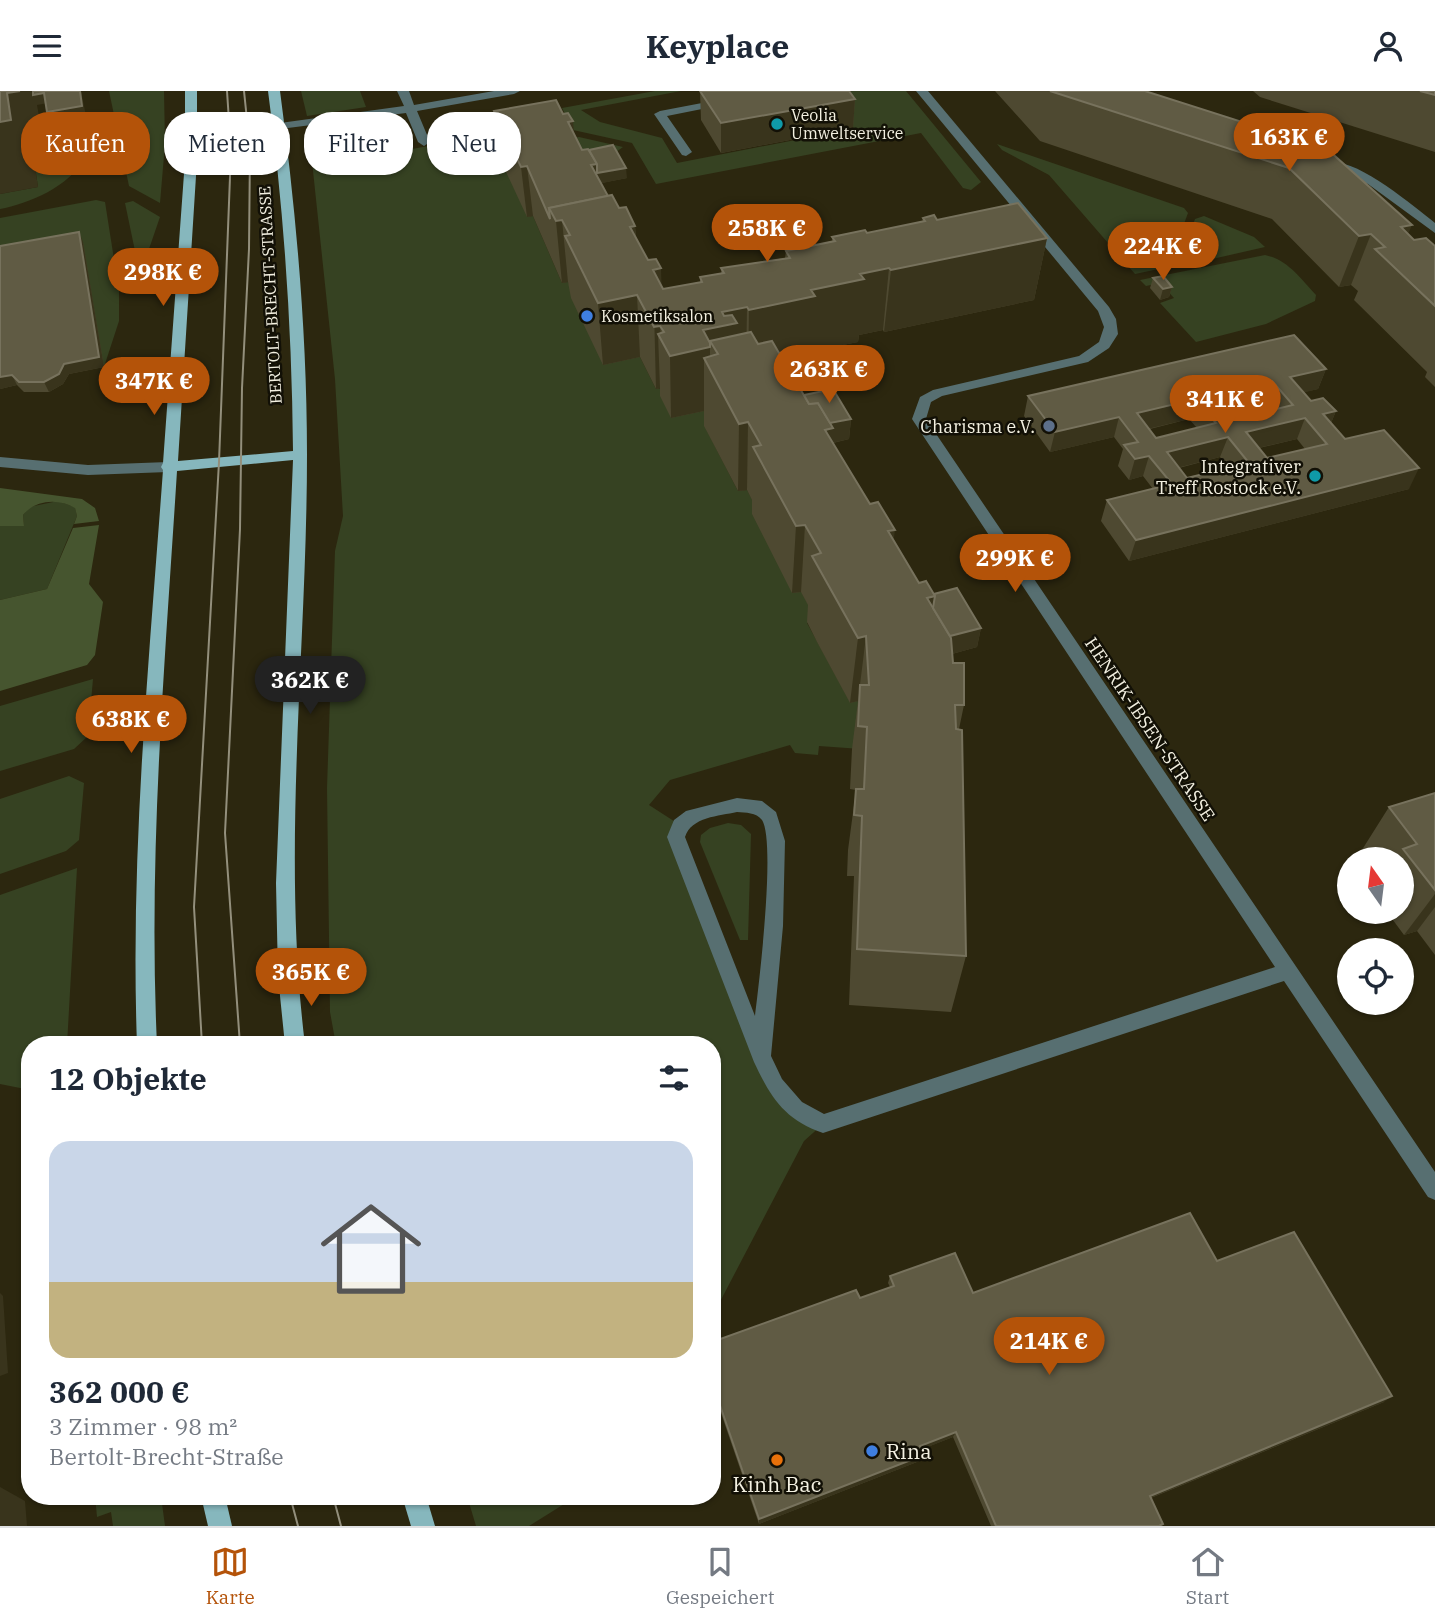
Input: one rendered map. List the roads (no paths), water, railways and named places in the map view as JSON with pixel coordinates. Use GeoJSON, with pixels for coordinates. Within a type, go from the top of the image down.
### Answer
{"type":"FeatureCollection","features":[{"type":"Feature","properties":{"kind":"main road"},"geometry":{"type":"LineString","coordinates":[[147,1036],[143,946],[148,808],[168,467],[191,160],[191,91]]}},
{"type":"Feature","properties":{"kind":"main road","name":"BERTOLT-BRECHT-STRASSE"},"geometry":{"type":"LineString","coordinates":[[274,91],[278,112]]}},
{"type":"Feature","properties":{"kind":"main road","name":"BERTOLT-BRECHT-STRASSE"},"geometry":{"type":"LineString","coordinates":[[285,175],[293,278],[300,455],[285,883],[287,976],[294,1036]]}},
{"type":"Feature","properties":{"kind":"main road"},"geometry":{"type":"LineString","coordinates":[[168,467],[300,455]]}},
{"type":"Feature","properties":{"kind":"main road"},"geometry":{"type":"LineString","coordinates":[[215,1505],[220,1526]]}},
{"type":"Feature","properties":{"kind":"main road"},"geometry":{"type":"LineString","coordinates":[[417,1505],[424,1526]]}},
{"type":"Feature","properties":{"kind":"street"},"geometry":{"type":"LineString","coordinates":[[403,91],[424,142]]}},
{"type":"Feature","properties":{"kind":"street","name":"HENRIK-IBSEN-STRASSE"},"geometry":{"type":"LineString","coordinates":[[922,91],[1104,310],[1112,322],[1112,331],[1099,350],[1083,359],[938,393],[925,400],[919,419],[1435,1190]]}},
{"type":"Feature","properties":{"kind":"street"},"geometry":{"type":"LineString","coordinates":[[290,125],[513,94]]}},
{"type":"Feature","properties":{"kind":"street"},"geometry":{"type":"LineString","coordinates":[[686,152],[660,114],[735,100]]}},
{"type":"Feature","properties":{"kind":"street"},"geometry":{"type":"LineString","coordinates":[[1315,159],[1372,181],[1435,229]]}},
{"type":"Feature","properties":{"kind":"street"},"geometry":{"type":"LineString","coordinates":[[0,462],[88,470],[168,467]]}},
{"type":"Feature","properties":{"kind":"street"},"geometry":{"type":"LineString","coordinates":[[761,1056],[774,926],[776,841],[769,817],[756,806],[737,805],[692,816],[680,825],[676,837],[761,1056],[775,1085],[795,1109],[823,1124],[1290,971]]}},
{"type":"Feature","properties":{"kind":"tram line"},"geometry":{"type":"LineString","coordinates":[[201,1036],[194,907],[219,462],[231,151],[227,91]]}},
{"type":"Feature","properties":{"kind":"tram line"},"geometry":{"type":"LineString","coordinates":[[239,1036],[225,833],[240,529],[242,388],[249,249],[250,149],[244,91]]}},
{"type":"Feature","properties":{"kind":"tram line"},"geometry":{"type":"LineString","coordinates":[[292,1505],[298,1526]]}},
{"type":"Feature","properties":{"kind":"tram line"},"geometry":{"type":"LineString","coordinates":[[335,1505],[341,1526]]}},
{"type":"Feature","properties":{"kind":"place","name":"Veolia Umweltservice"},"geometry":{"type":"Point","coordinates":[777,124]}},
{"type":"Feature","properties":{"kind":"place","name":"Kosmetiksalon"},"geometry":{"type":"Point","coordinates":[587,316]}},
{"type":"Feature","properties":{"kind":"place","name":"Charisma e.V."},"geometry":{"type":"Point","coordinates":[1049,426]}},
{"type":"Feature","properties":{"kind":"place","name":"Integrativer Treff Rostock e.V."},"geometry":{"type":"Point","coordinates":[1315,476]}},
{"type":"Feature","properties":{"kind":"place","name":"Rina"},"geometry":{"type":"Point","coordinates":[872,1451]}},
{"type":"Feature","properties":{"kind":"place","name":"Kinh Bac"},"geometry":{"type":"Point","coordinates":[777,1460]}}]}
